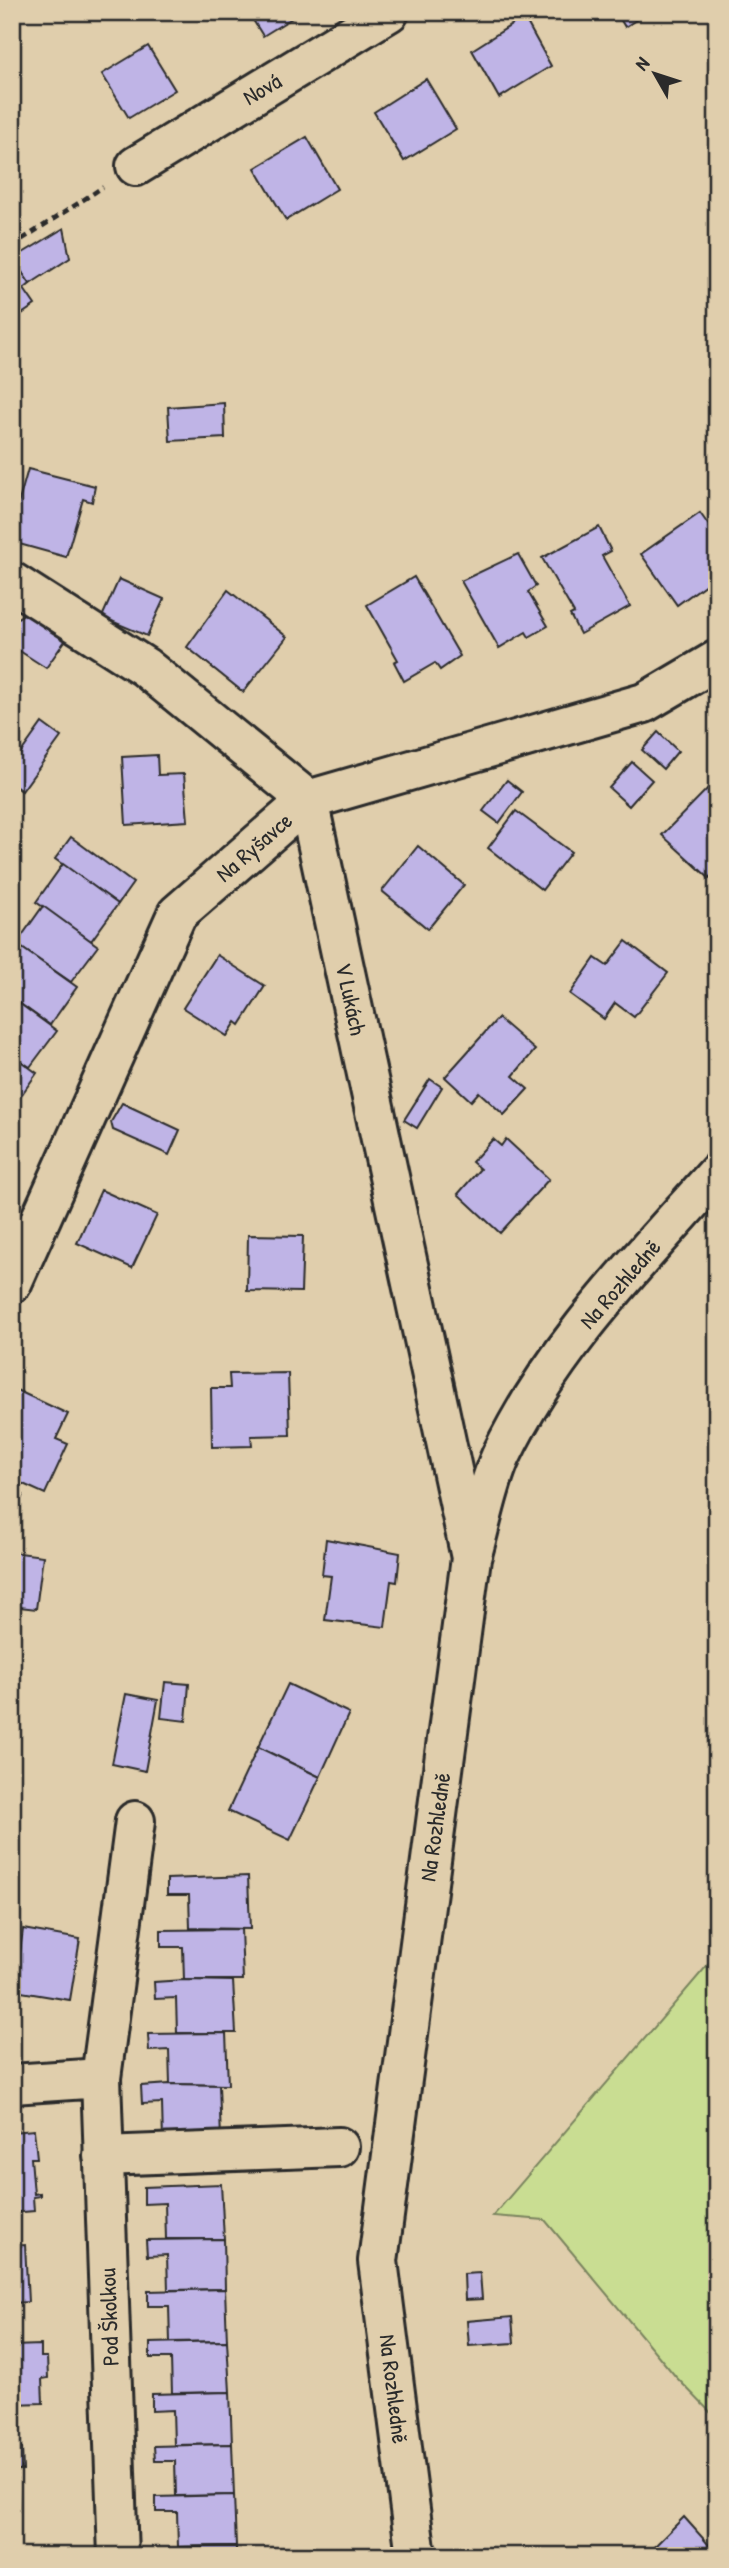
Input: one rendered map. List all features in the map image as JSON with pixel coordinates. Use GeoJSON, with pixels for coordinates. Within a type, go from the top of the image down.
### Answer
{"type":"FeatureCollection","features":[{"type":"Feature","properties":{"kind":"street","name":"Nová"},"geometry":{"type":"LineString","coordinates":[[136,166],[389,12]]}},
{"type":"Feature","properties":{"kind":"street"},"geometry":{"type":"LineString","coordinates":[[12,582],[145,667],[308,800]]}},
{"type":"Feature","properties":{"kind":"street","name":"Na Ryšavce"},"geometry":{"type":"LineString","coordinates":[[12,1283],[177,914],[308,800],[644,704],[717,660]]}},
{"type":"Feature","properties":{"kind":"street","name":"V Lukách"},"geometry":{"type":"LineString","coordinates":[[308,800],[471,1558]]}},
{"type":"Feature","properties":{"kind":"street","name":"Na Rozhledně"},"geometry":{"type":"LineString","coordinates":[[416,2556],[378,2261],[471,1558],[500,1458],[540,1384],[595,1310],[717,1173]]}},
{"type":"Feature","properties":{"kind":"street","name":"Pod Školkou"},"geometry":{"type":"LineString","coordinates":[[118,2556],[101,2078],[135,1821]]}},
{"type":"Feature","properties":{"kind":"street"},"geometry":{"type":"LineString","coordinates":[[12,2084],[101,2078]]}},
{"type":"Feature","properties":{"kind":"street"},"geometry":{"type":"LineString","coordinates":[[103,2156],[339,2147]]}},
{"type":"Feature","properties":{"kind":"path"},"geometry":{"type":"LineString","coordinates":[[12,246],[136,166]]}},
{"type":"Feature","properties":{"kind":"green space"},"geometry":{"type":"Polygon","coordinates":[[[717,1954],[717,2419],[676,2377],[545,2220],[493,2216],[717,1954]]]}},
{"type":"Feature","properties":{"kind":"building"},"geometry":{"type":"Polygon","coordinates":[[[248,12],[295,12],[297,15],[263,36],[248,12]]]}},
{"type":"Feature","properties":{"kind":"building"},"geometry":{"type":"Polygon","coordinates":[[[616,12],[648,12],[625,27],[616,12]]]}},
{"type":"Feature","properties":{"kind":"building"},"geometry":{"type":"Polygon","coordinates":[[[524,17],[551,66],[499,98],[472,50],[524,17]]]}},
{"type":"Feature","properties":{"kind":"building"},"geometry":{"type":"Polygon","coordinates":[[[148,46],[175,90],[129,118],[102,74],[148,46]]]}},
{"type":"Feature","properties":{"kind":"building"},"geometry":{"type":"Polygon","coordinates":[[[426,79],[456,129],[404,161],[374,112],[426,79]]]}},
{"type":"Feature","properties":{"kind":"building"},"geometry":{"type":"Polygon","coordinates":[[[307,137],[337,189],[286,220],[255,168],[307,137]]]}},
{"type":"Feature","properties":{"kind":"building"},"geometry":{"type":"Polygon","coordinates":[[[64,228],[70,258],[30,284],[13,259],[64,228]]]}},
{"type":"Feature","properties":{"kind":"building"},"geometry":{"type":"Polygon","coordinates":[[[13,259],[30,284],[24,289],[35,305],[13,320],[13,259]]]}},
{"type":"Feature","properties":{"kind":"building"},"geometry":{"type":"Polygon","coordinates":[[[224,403],[225,438],[170,441],[168,407],[224,403]]]}},
{"type":"Feature","properties":{"kind":"building"},"geometry":{"type":"Polygon","coordinates":[[[28,469],[95,486],[92,502],[83,499],[66,557],[12,542],[12,526],[28,469]]]}},
{"type":"Feature","properties":{"kind":"building"},"geometry":{"type":"Polygon","coordinates":[[[700,513],[717,537],[717,576],[677,605],[641,554],[700,513]]]}},
{"type":"Feature","properties":{"kind":"building"},"geometry":{"type":"Polygon","coordinates":[[[599,527],[611,551],[602,556],[630,606],[580,634],[570,615],[574,613],[542,558],[599,527]]]}},
{"type":"Feature","properties":{"kind":"building"},"geometry":{"type":"Polygon","coordinates":[[[518,554],[536,586],[528,592],[548,626],[529,637],[526,632],[499,648],[461,581],[518,554]]]}},
{"type":"Feature","properties":{"kind":"building"},"geometry":{"type":"Polygon","coordinates":[[[414,577],[460,656],[440,670],[435,663],[404,681],[394,662],[398,660],[367,605],[414,577]]]}},
{"type":"Feature","properties":{"kind":"building"},"geometry":{"type":"Polygon","coordinates":[[[119,579],[164,599],[147,636],[102,617],[119,579]]]}},
{"type":"Feature","properties":{"kind":"building"},"geometry":{"type":"Polygon","coordinates":[[[228,590],[287,637],[243,692],[187,647],[228,590]]]}},
{"type":"Feature","properties":{"kind":"building"},"geometry":{"type":"Polygon","coordinates":[[[25,613],[67,638],[46,668],[12,646],[12,622],[25,613]]]}},
{"type":"Feature","properties":{"kind":"building"},"geometry":{"type":"Polygon","coordinates":[[[42,723],[61,737],[22,791],[12,784],[12,765],[42,723]]]}},
{"type":"Feature","properties":{"kind":"building"},"geometry":{"type":"Polygon","coordinates":[[[658,732],[678,751],[663,769],[642,750],[658,732]]]}},
{"type":"Feature","properties":{"kind":"building"},"geometry":{"type":"Polygon","coordinates":[[[157,755],[158,775],[184,774],[188,821],[126,825],[122,757],[157,755]]]}},
{"type":"Feature","properties":{"kind":"building"},"geometry":{"type":"Polygon","coordinates":[[[632,762],[652,780],[629,806],[609,788],[632,762]]]}},
{"type":"Feature","properties":{"kind":"building"},"geometry":{"type":"Polygon","coordinates":[[[507,780],[522,792],[499,823],[483,811],[507,780]]]}},
{"type":"Feature","properties":{"kind":"building"},"geometry":{"type":"Polygon","coordinates":[[[714,782],[717,784],[717,869],[709,878],[662,835],[714,782]]]}},
{"type":"Feature","properties":{"kind":"building"},"geometry":{"type":"Polygon","coordinates":[[[516,811],[571,852],[542,890],[488,848],[516,811]]]}},
{"type":"Feature","properties":{"kind":"building"},"geometry":{"type":"Polygon","coordinates":[[[71,837],[133,883],[118,904],[55,859],[71,837]]]}},
{"type":"Feature","properties":{"kind":"building"},"geometry":{"type":"Polygon","coordinates":[[[418,846],[464,885],[428,929],[382,891],[418,846]]]}},
{"type":"Feature","properties":{"kind":"building"},"geometry":{"type":"Polygon","coordinates":[[[63,864],[118,904],[91,941],[36,902],[63,864]]]}},
{"type":"Feature","properties":{"kind":"building"},"geometry":{"type":"Polygon","coordinates":[[[43,906],[98,946],[71,982],[16,944],[43,906]]]}},
{"type":"Feature","properties":{"kind":"building"},"geometry":{"type":"Polygon","coordinates":[[[626,941],[668,973],[634,1017],[615,1003],[604,1019],[570,994],[595,958],[607,966],[626,941]]]}},
{"type":"Feature","properties":{"kind":"building"},"geometry":{"type":"Polygon","coordinates":[[[22,948],[77,987],[50,1025],[12,998],[12,962],[22,948]]]}},
{"type":"Feature","properties":{"kind":"building"},"geometry":{"type":"Polygon","coordinates":[[[217,955],[265,986],[240,1025],[236,1022],[227,1036],[183,1008],[217,955]]]}},
{"type":"Feature","properties":{"kind":"building"},"geometry":{"type":"Polygon","coordinates":[[[12,998],[57,1031],[30,1067],[12,1055],[12,998]]]}},
{"type":"Feature","properties":{"kind":"building"},"geometry":{"type":"Polygon","coordinates":[[[498,1018],[535,1050],[513,1076],[528,1089],[504,1115],[479,1092],[471,1101],[445,1077],[498,1018]]]}},
{"type":"Feature","properties":{"kind":"building"},"geometry":{"type":"Polygon","coordinates":[[[12,1055],[37,1073],[12,1108],[12,1055]]]}},
{"type":"Feature","properties":{"kind":"building"},"geometry":{"type":"Polygon","coordinates":[[[430,1079],[442,1087],[417,1128],[404,1120],[430,1079]]]}},
{"type":"Feature","properties":{"kind":"building"},"geometry":{"type":"Polygon","coordinates":[[[122,1103],[180,1130],[169,1155],[113,1130],[111,1122],[122,1103]]]}},
{"type":"Feature","properties":{"kind":"building"},"geometry":{"type":"Polygon","coordinates":[[[493,1139],[501,1146],[506,1139],[549,1179],[500,1233],[458,1194],[480,1169],[472,1162],[493,1139]]]}},
{"type":"Feature","properties":{"kind":"building"},"geometry":{"type":"Polygon","coordinates":[[[101,1190],[157,1215],[132,1268],[77,1243],[101,1190]]]}},
{"type":"Feature","properties":{"kind":"building"},"geometry":{"type":"Polygon","coordinates":[[[248,1235],[303,1236],[301,1292],[247,1291],[248,1235]]]}},
{"type":"Feature","properties":{"kind":"building"},"geometry":{"type":"Polygon","coordinates":[[[288,1373],[290,1435],[251,1436],[252,1446],[212,1447],[211,1388],[230,1388],[229,1374],[288,1373]]]}},
{"type":"Feature","properties":{"kind":"building"},"geometry":{"type":"Polygon","coordinates":[[[12,1388],[68,1414],[56,1439],[68,1444],[45,1494],[12,1479],[12,1388]]]}},
{"type":"Feature","properties":{"kind":"building"},"geometry":{"type":"Polygon","coordinates":[[[12,1490],[23,1495],[12,1517],[12,1490]]]}},
{"type":"Feature","properties":{"kind":"building"},"geometry":{"type":"Polygon","coordinates":[[[326,1539],[400,1553],[397,1582],[391,1581],[385,1627],[325,1620],[331,1576],[322,1575],[326,1539]]]}},
{"type":"Feature","properties":{"kind":"building"},"geometry":{"type":"Polygon","coordinates":[[[12,1552],[43,1556],[36,1609],[12,1606],[12,1552]]]}},
{"type":"Feature","properties":{"kind":"building"},"geometry":{"type":"Polygon","coordinates":[[[165,1682],[189,1684],[186,1721],[161,1718],[165,1682]]]}},
{"type":"Feature","properties":{"kind":"building"},"geometry":{"type":"Polygon","coordinates":[[[288,1684],[349,1713],[320,1777],[258,1747],[288,1684]]]}},
{"type":"Feature","properties":{"kind":"building"},"geometry":{"type":"Polygon","coordinates":[[[126,1694],[158,1700],[145,1771],[112,1764],[126,1694]]]}},
{"type":"Feature","properties":{"kind":"building"},"geometry":{"type":"Polygon","coordinates":[[[258,1747],[320,1777],[290,1840],[228,1811],[258,1747]]]}},
{"type":"Feature","properties":{"kind":"building"},"geometry":{"type":"Polygon","coordinates":[[[248,1876],[250,1929],[190,1928],[189,1895],[167,1895],[167,1879],[248,1876]]]}},
{"type":"Feature","properties":{"kind":"building"},"geometry":{"type":"Polygon","coordinates":[[[23,1929],[80,1939],[70,2000],[15,1991],[23,1929]]]}},
{"type":"Feature","properties":{"kind":"building"},"geometry":{"type":"Polygon","coordinates":[[[241,1929],[243,1980],[184,1980],[183,1947],[161,1947],[161,1930],[241,1929]]]}},
{"type":"Feature","properties":{"kind":"building"},"geometry":{"type":"Polygon","coordinates":[[[12,1941],[21,1943],[12,2003],[12,1941]]]}},
{"type":"Feature","properties":{"kind":"building"},"geometry":{"type":"Polygon","coordinates":[[[233,1981],[236,2033],[177,2033],[176,1998],[155,1999],[154,1982],[233,1981]]]}},
{"type":"Feature","properties":{"kind":"building"},"geometry":{"type":"Polygon","coordinates":[[[226,2033],[228,2085],[170,2084],[169,2050],[149,2051],[148,2034],[226,2033]]]}},
{"type":"Feature","properties":{"kind":"building"},"geometry":{"type":"Polygon","coordinates":[[[219,2085],[221,2139],[163,2141],[162,2103],[142,2104],[141,2086],[219,2085]]]}},
{"type":"Feature","properties":{"kind":"building"},"geometry":{"type":"Polygon","coordinates":[[[34,2130],[37,2158],[31,2158],[34,2194],[40,2193],[40,2196],[33,2197],[34,2211],[12,2213],[12,2132],[34,2130]]]}},
{"type":"Feature","properties":{"kind":"building"},"geometry":{"type":"Polygon","coordinates":[[[221,2184],[224,2239],[166,2239],[165,2203],[144,2204],[144,2187],[221,2184]]]}},
{"type":"Feature","properties":{"kind":"building"},"geometry":{"type":"Polygon","coordinates":[[[224,2239],[225,2289],[168,2290],[167,2255],[147,2256],[146,2240],[224,2239]]]}},
{"type":"Feature","properties":{"kind":"building"},"geometry":{"type":"Polygon","coordinates":[[[25,2245],[28,2302],[12,2303],[12,2246],[25,2245]]]}},
{"type":"Feature","properties":{"kind":"building"},"geometry":{"type":"Polygon","coordinates":[[[480,2273],[482,2299],[465,2300],[464,2274],[480,2273]]]}},
{"type":"Feature","properties":{"kind":"building"},"geometry":{"type":"Polygon","coordinates":[[[225,2289],[227,2341],[170,2342],[169,2306],[148,2306],[148,2291],[225,2289]]]}},
{"type":"Feature","properties":{"kind":"building"},"geometry":{"type":"Polygon","coordinates":[[[512,2317],[514,2343],[469,2346],[467,2321],[512,2317]]]}},
{"type":"Feature","properties":{"kind":"building"},"geometry":{"type":"Polygon","coordinates":[[[227,2341],[230,2392],[172,2393],[171,2358],[150,2358],[150,2343],[227,2341]]]}},
{"type":"Feature","properties":{"kind":"building"},"geometry":{"type":"Polygon","coordinates":[[[41,2345],[41,2357],[47,2357],[48,2378],[42,2379],[43,2403],[12,2404],[12,2346],[41,2345]]]}},
{"type":"Feature","properties":{"kind":"building"},"geometry":{"type":"Polygon","coordinates":[[[230,2392],[232,2444],[174,2445],[173,2410],[152,2411],[152,2394],[230,2392]]]}},
{"type":"Feature","properties":{"kind":"building"},"geometry":{"type":"Polygon","coordinates":[[[232,2444],[234,2495],[176,2496],[175,2461],[155,2461],[154,2446],[232,2444]]]}},
{"type":"Feature","properties":{"kind":"building"},"geometry":{"type":"Polygon","coordinates":[[[22,2448],[23,2470],[16,2470],[18,2511],[12,2511],[12,2449],[22,2448]]]}},
{"type":"Feature","properties":{"kind":"building"},"geometry":{"type":"Polygon","coordinates":[[[234,2495],[236,2546],[178,2547],[177,2512],[156,2512],[156,2497],[234,2495]]]}},
{"type":"Feature","properties":{"kind":"building"},"geometry":{"type":"Polygon","coordinates":[[[684,2517],[717,2554],[645,2556],[684,2517]]]}},
{"type":"Feature","properties":{"kind":"building"},"geometry":{"type":"Polygon","coordinates":[[[236,2546],[236,2556],[179,2556],[178,2547],[236,2546]]]}},
{"type":"Feature","properties":{"kind":"building"},"geometry":{"type":"Polygon","coordinates":[[[48,2553],[48,2556],[12,2556],[12,2554],[48,2553]]]}}]}
